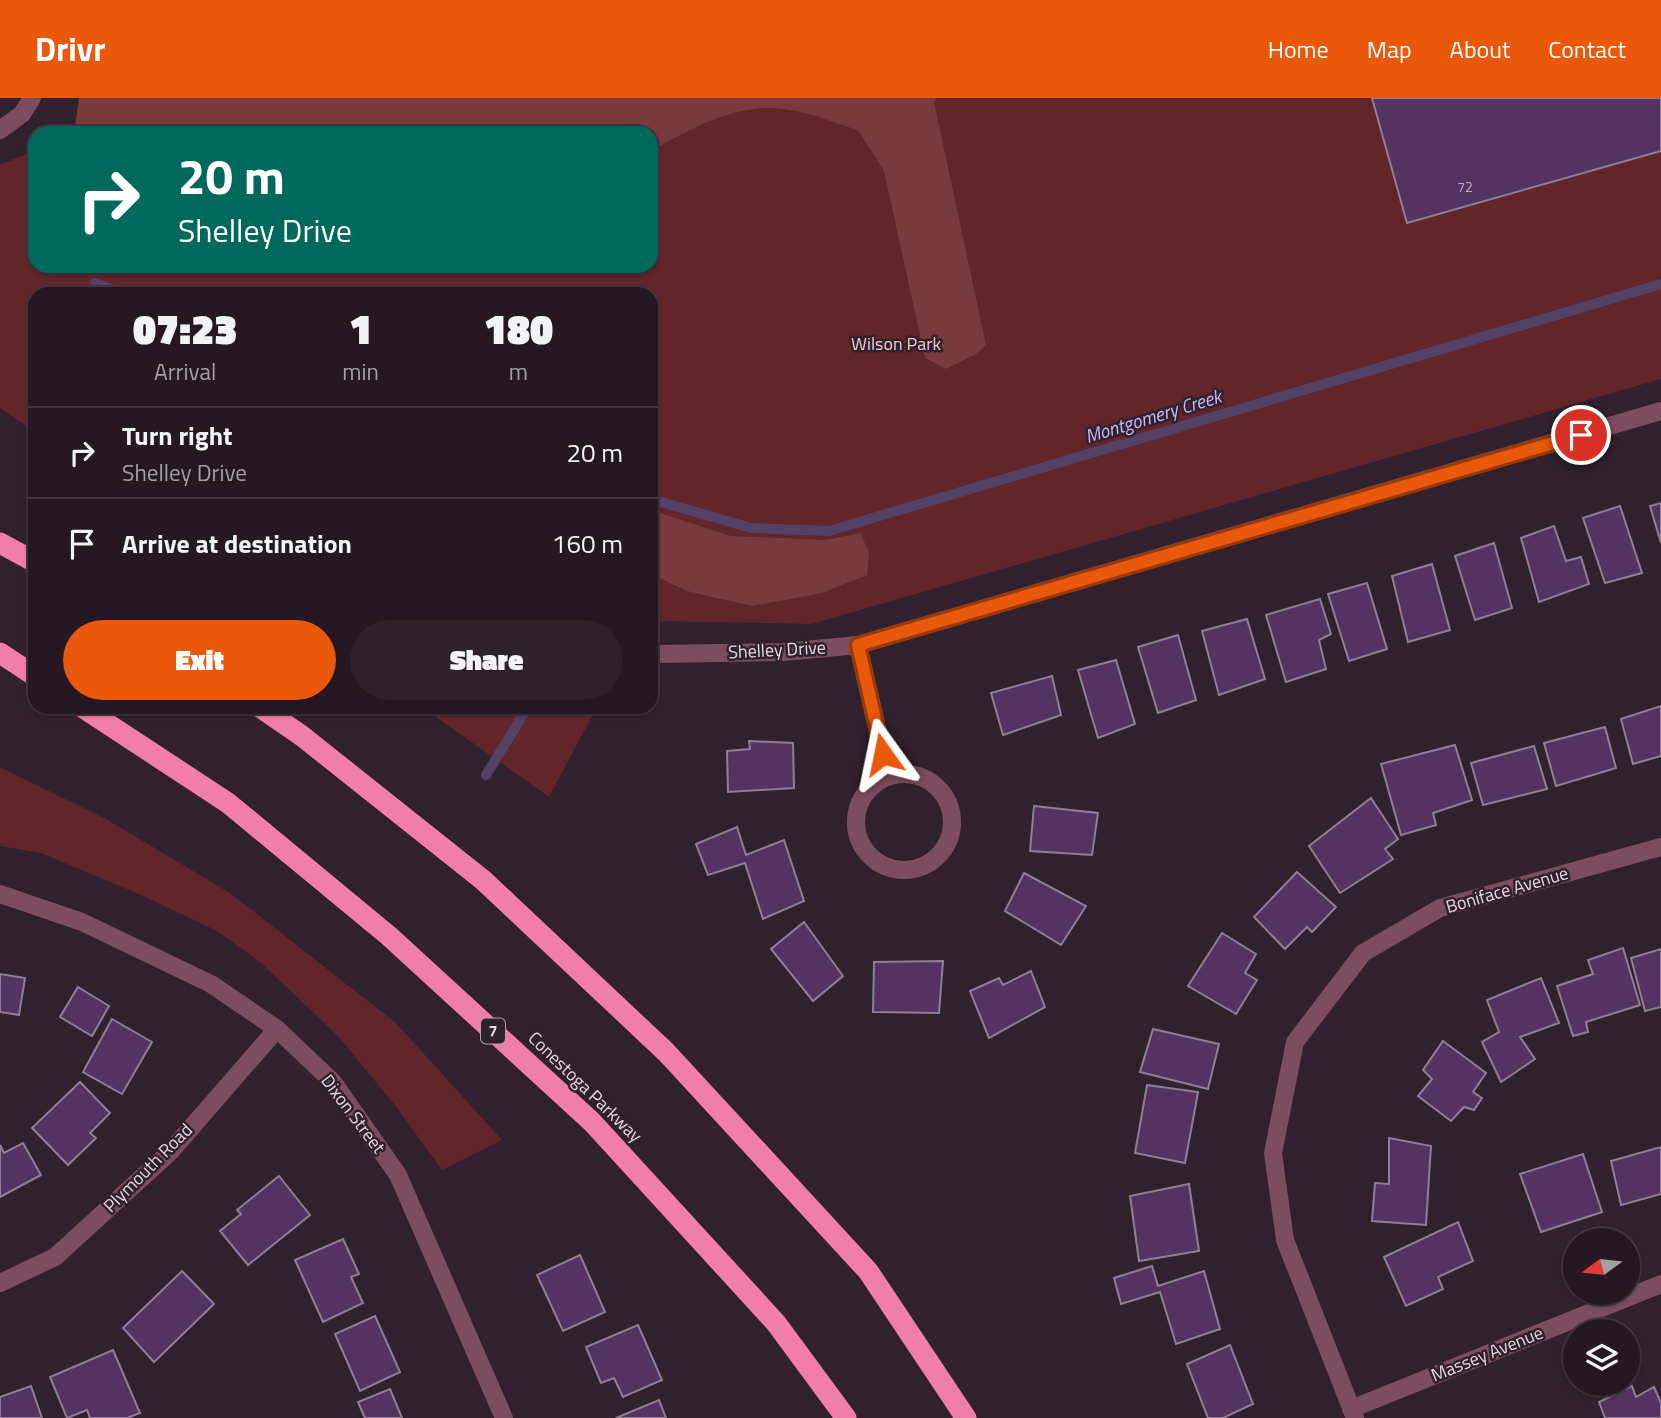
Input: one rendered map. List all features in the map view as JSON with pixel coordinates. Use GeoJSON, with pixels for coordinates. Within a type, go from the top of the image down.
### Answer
{"type":"FeatureCollection","features":[{"type":"Feature","properties":{"kind":"highway"},"geometry":{"type":"LineString","coordinates":[[0,543],[28,558]]}},
{"type":"Feature","properties":{"kind":"highway"},"geometry":{"type":"LineString","coordinates":[[0,653],[28,671]]}},
{"type":"Feature","properties":{"kind":"highway","name":"Conestoga Parkway"},"geometry":{"type":"LineString","coordinates":[[93,714],[228,803],[389,936],[592,1122],[776,1323],[846,1418]]}},
{"type":"Feature","properties":{"kind":"highway"},"geometry":{"type":"LineString","coordinates":[[270,714],[302,736],[483,880],[666,1052],[868,1271],[966,1418]]}},
{"type":"Feature","properties":{"kind":"street"},"geometry":{"type":"LineString","coordinates":[[3,129],[22,114],[32,98]]}},
{"type":"Feature","properties":{"kind":"street","name":"Shelley Drive"},"geometry":{"type":"LineString","coordinates":[[658,654],[784,652],[858,645],[1661,411]]}},
{"type":"Feature","properties":{"kind":"street"},"geometry":{"type":"LineString","coordinates":[[858,645],[888,776]]}},
{"type":"Feature","properties":{"kind":"street"},"geometry":{"type":"LineString","coordinates":[[888,776],[920,776],[934,784],[946,797],[952,812],[952,829],[947,844],[937,858],[923,866],[909,870],[893,869],[879,863],[867,853],[859,840],[856,825],[861,802],[874,784],[888,776]]}},
{"type":"Feature","properties":{"kind":"street","name":"Boniface Avenue"},"geometry":{"type":"LineString","coordinates":[[1353,1413],[1285,1240],[1273,1153],[1295,1042],[1363,953],[1440,908],[1661,847]]}},
{"type":"Feature","properties":{"kind":"street","name":"Dixon Street"},"geometry":{"type":"LineString","coordinates":[[0,894],[82,922],[211,984],[277,1029],[332,1082],[398,1175],[504,1418]]}},
{"type":"Feature","properties":{"kind":"street","name":"Plymouth Road"},"geometry":{"type":"LineString","coordinates":[[0,1283],[55,1257],[170,1152],[277,1029]]}},
{"type":"Feature","properties":{"kind":"street","name":"Massey Avenue"},"geometry":{"type":"LineString","coordinates":[[1353,1413],[1661,1284]]}},
{"type":"Feature","properties":{"kind":"green space","name":"Wilson Park"},"geometry":{"type":"Polygon","coordinates":[[[86,98],[1661,98],[1661,379],[812,624],[658,621],[658,287],[28,287],[28,427],[0,408],[0,165],[28,153],[28,273],[658,273],[658,126],[538,126],[86,98]]]}},
{"type":"Feature","properties":{"kind":"green space"},"geometry":{"type":"Polygon","coordinates":[[[432,714],[593,714],[549,797],[432,714]]]}},
{"type":"Feature","properties":{"kind":"green space"},"geometry":{"type":"Polygon","coordinates":[[[0,767],[106,819],[230,893],[396,1023],[502,1140],[442,1170],[394,1104],[338,1036],[260,962],[217,931],[141,895],[41,853],[0,846],[0,767]]]}},
{"type":"Feature","properties":{"kind":"shaded area"},"geometry":{"type":"Polygon","coordinates":[[[79,98],[936,98],[934,102],[986,345],[976,354],[946,369],[925,358],[884,171],[858,130],[803,113],[766,108],[731,114],[698,126],[658,147],[658,126],[75,126],[79,98]]]}},
{"type":"Feature","properties":{"kind":"shaded area"},"geometry":{"type":"Polygon","coordinates":[[[658,512],[730,536],[826,540],[860,533],[869,552],[867,575],[822,593],[752,606],[687,591],[658,577],[658,512]]]}},
{"type":"Feature","properties":{"kind":"building"},"geometry":{"type":"Polygon","coordinates":[[[1372,98],[1661,98],[1661,151],[1407,223],[1372,98]]]}},
{"type":"Feature","properties":{"kind":"building"},"geometry":{"type":"Polygon","coordinates":[[[1661,503],[1661,543],[1650,506],[1661,503]]]}},
{"type":"Feature","properties":{"kind":"building"},"geometry":{"type":"Polygon","coordinates":[[[1620,506],[1642,573],[1605,583],[1583,518],[1620,506]]]}},
{"type":"Feature","properties":{"kind":"building"},"geometry":{"type":"Polygon","coordinates":[[[1554,526],[1566,561],[1581,557],[1589,584],[1539,602],[1521,538],[1554,526]]]}},
{"type":"Feature","properties":{"kind":"building"},"geometry":{"type":"Polygon","coordinates":[[[1494,543],[1512,608],[1475,620],[1455,556],[1494,543]]]}},
{"type":"Feature","properties":{"kind":"building"},"geometry":{"type":"Polygon","coordinates":[[[1432,564],[1450,630],[1408,642],[1392,576],[1432,564]]]}},
{"type":"Feature","properties":{"kind":"building"},"geometry":{"type":"Polygon","coordinates":[[[1367,583],[1387,649],[1349,661],[1328,594],[1367,583]]]}},
{"type":"Feature","properties":{"kind":"building"},"geometry":{"type":"Polygon","coordinates":[[[1320,599],[1331,634],[1319,640],[1326,669],[1286,682],[1266,615],[1320,599]]]}},
{"type":"Feature","properties":{"kind":"building"},"geometry":{"type":"Polygon","coordinates":[[[1247,619],[1265,679],[1219,695],[1202,631],[1247,619]]]}},
{"type":"Feature","properties":{"kind":"building"},"geometry":{"type":"Polygon","coordinates":[[[1178,635],[1196,700],[1158,713],[1138,647],[1178,635]]]}},
{"type":"Feature","properties":{"kind":"building"},"geometry":{"type":"Polygon","coordinates":[[[1116,660],[1135,724],[1098,738],[1078,670],[1116,660]]]}},
{"type":"Feature","properties":{"kind":"building"},"geometry":{"type":"Polygon","coordinates":[[[1052,676],[1061,715],[1003,735],[991,693],[1052,676]]]}},
{"type":"Feature","properties":{"kind":"building"},"geometry":{"type":"Polygon","coordinates":[[[1661,706],[1661,756],[1633,764],[1621,719],[1661,706]]]}},
{"type":"Feature","properties":{"kind":"building"},"geometry":{"type":"Polygon","coordinates":[[[1605,727],[1616,768],[1556,786],[1544,743],[1605,727]]]}},
{"type":"Feature","properties":{"kind":"building"},"geometry":{"type":"Polygon","coordinates":[[[749,741],[793,743],[794,788],[728,792],[727,751],[750,749],[749,741]]]}},
{"type":"Feature","properties":{"kind":"building"},"geometry":{"type":"Polygon","coordinates":[[[1455,745],[1472,800],[1433,813],[1436,825],[1401,835],[1381,764],[1455,745]]]}},
{"type":"Feature","properties":{"kind":"building"},"geometry":{"type":"Polygon","coordinates":[[[1534,746],[1547,789],[1483,805],[1471,763],[1534,746]]]}},
{"type":"Feature","properties":{"kind":"building"},"geometry":{"type":"Polygon","coordinates":[[[1371,798],[1398,839],[1385,849],[1393,859],[1340,893],[1309,846],[1371,798]]]}},
{"type":"Feature","properties":{"kind":"building"},"geometry":{"type":"Polygon","coordinates":[[[1034,806],[1098,813],[1092,855],[1030,851],[1034,806]]]}},
{"type":"Feature","properties":{"kind":"building"},"geometry":{"type":"Polygon","coordinates":[[[737,827],[746,855],[784,840],[804,901],[763,919],[745,863],[708,875],[696,844],[737,827]]]}},
{"type":"Feature","properties":{"kind":"building"},"geometry":{"type":"Polygon","coordinates":[[[1297,872],[1336,907],[1312,932],[1307,927],[1285,949],[1254,917],[1297,872]]]}},
{"type":"Feature","properties":{"kind":"building"},"geometry":{"type":"Polygon","coordinates":[[[1024,873],[1086,906],[1061,945],[1005,911],[1024,873]]]}},
{"type":"Feature","properties":{"kind":"building"},"geometry":{"type":"Polygon","coordinates":[[[804,922],[843,976],[813,1001],[771,949],[804,922]]]}},
{"type":"Feature","properties":{"kind":"building"},"geometry":{"type":"Polygon","coordinates":[[[1222,933],[1256,954],[1245,973],[1257,980],[1236,1014],[1188,986],[1222,933]]]}},
{"type":"Feature","properties":{"kind":"building"},"geometry":{"type":"Polygon","coordinates":[[[1623,948],[1640,1005],[1586,1022],[1588,1032],[1573,1036],[1557,986],[1593,974],[1588,960],[1623,948]]]}},
{"type":"Feature","properties":{"kind":"building"},"geometry":{"type":"Polygon","coordinates":[[[1661,949],[1661,1007],[1645,1011],[1631,958],[1661,949]]]}},
{"type":"Feature","properties":{"kind":"building"},"geometry":{"type":"Polygon","coordinates":[[[943,961],[939,1013],[873,1012],[874,962],[943,961]]]}},
{"type":"Feature","properties":{"kind":"building"},"geometry":{"type":"Polygon","coordinates":[[[1031,971],[1045,1007],[989,1038],[970,991],[999,978],[1003,985],[1031,971]]]}},
{"type":"Feature","properties":{"kind":"building"},"geometry":{"type":"Polygon","coordinates":[[[0,974],[25,978],[19,1015],[0,1012],[0,974]]]}},
{"type":"Feature","properties":{"kind":"building"},"geometry":{"type":"Polygon","coordinates":[[[1541,978],[1559,1023],[1520,1037],[1535,1059],[1501,1082],[1482,1042],[1499,1032],[1487,1000],[1541,978]]]}},
{"type":"Feature","properties":{"kind":"building"},"geometry":{"type":"Polygon","coordinates":[[[78,987],[109,1006],[92,1036],[60,1017],[78,987]]]}},
{"type":"Feature","properties":{"kind":"building"},"geometry":{"type":"Polygon","coordinates":[[[112,1019],[152,1042],[122,1094],[83,1072],[112,1019]]]}},
{"type":"Feature","properties":{"kind":"building"},"geometry":{"type":"Polygon","coordinates":[[[1153,1029],[1219,1044],[1208,1089],[1140,1072],[1153,1029]]]}},
{"type":"Feature","properties":{"kind":"building"},"geometry":{"type":"Polygon","coordinates":[[[1443,1041],[1486,1073],[1473,1092],[1482,1098],[1474,1110],[1464,1107],[1451,1121],[1418,1096],[1432,1079],[1423,1070],[1443,1041]]]}},
{"type":"Feature","properties":{"kind":"building"},"geometry":{"type":"Polygon","coordinates":[[[80,1082],[110,1113],[90,1133],[96,1138],[68,1165],[32,1128],[80,1082]]]}},
{"type":"Feature","properties":{"kind":"building"},"geometry":{"type":"Polygon","coordinates":[[[1147,1085],[1198,1092],[1185,1163],[1135,1153],[1147,1085]]]}},
{"type":"Feature","properties":{"kind":"building"},"geometry":{"type":"Polygon","coordinates":[[[1389,1138],[1431,1146],[1426,1225],[1372,1221],[1375,1183],[1389,1184],[1389,1138]]]}},
{"type":"Feature","properties":{"kind":"building"},"geometry":{"type":"Polygon","coordinates":[[[23,1143],[41,1175],[0,1197],[0,1145],[4,1153],[23,1143]]]}},
{"type":"Feature","properties":{"kind":"building"},"geometry":{"type":"Polygon","coordinates":[[[1661,1147],[1661,1194],[1621,1205],[1611,1161],[1661,1147]]]}},
{"type":"Feature","properties":{"kind":"building"},"geometry":{"type":"Polygon","coordinates":[[[1583,1154],[1602,1212],[1541,1232],[1520,1174],[1583,1154]]]}},
{"type":"Feature","properties":{"kind":"building"},"geometry":{"type":"Polygon","coordinates":[[[279,1176],[310,1215],[248,1265],[220,1231],[241,1214],[237,1210],[279,1176]]]}},
{"type":"Feature","properties":{"kind":"building"},"geometry":{"type":"Polygon","coordinates":[[[1189,1184],[1199,1251],[1139,1261],[1130,1196],[1189,1184]]]}},
{"type":"Feature","properties":{"kind":"building"},"geometry":{"type":"Polygon","coordinates":[[[1458,1222],[1473,1261],[1438,1277],[1443,1289],[1406,1306],[1384,1257],[1458,1222]]]}},
{"type":"Feature","properties":{"kind":"building"},"geometry":{"type":"Polygon","coordinates":[[[343,1239],[359,1274],[351,1277],[363,1303],[323,1322],[295,1260],[343,1239]]]}},
{"type":"Feature","properties":{"kind":"building"},"geometry":{"type":"Polygon","coordinates":[[[580,1255],[605,1312],[563,1331],[537,1275],[580,1255]]]}},
{"type":"Feature","properties":{"kind":"building"},"geometry":{"type":"Polygon","coordinates":[[[1152,1266],[1158,1286],[1204,1271],[1220,1329],[1176,1344],[1160,1292],[1121,1304],[1114,1278],[1152,1266]]]}},
{"type":"Feature","properties":{"kind":"building"},"geometry":{"type":"Polygon","coordinates":[[[182,1271],[214,1304],[154,1362],[123,1328],[182,1271]]]}},
{"type":"Feature","properties":{"kind":"building"},"geometry":{"type":"Polygon","coordinates":[[[375,1316],[400,1372],[360,1391],[335,1334],[375,1316]]]}},
{"type":"Feature","properties":{"kind":"building"},"geometry":{"type":"Polygon","coordinates":[[[638,1325],[662,1380],[623,1397],[614,1378],[601,1383],[586,1347],[638,1325]]]}},
{"type":"Feature","properties":{"kind":"building"},"geometry":{"type":"Polygon","coordinates":[[[1230,1345],[1253,1404],[1223,1418],[1208,1418],[1187,1364],[1230,1345]]]}},
{"type":"Feature","properties":{"kind":"building"},"geometry":{"type":"Polygon","coordinates":[[[113,1350],[140,1413],[127,1418],[90,1418],[87,1410],[67,1418],[50,1377],[113,1350]]]}},
{"type":"Feature","properties":{"kind":"building"},"geometry":{"type":"Polygon","coordinates":[[[31,1386],[42,1418],[0,1418],[0,1397],[31,1386]]]}},
{"type":"Feature","properties":{"kind":"building"},"geometry":{"type":"Polygon","coordinates":[[[1654,1387],[1661,1403],[1661,1418],[1605,1418],[1599,1402],[1611,1396],[1640,1396],[1654,1387]]]}},
{"type":"Feature","properties":{"kind":"building"},"geometry":{"type":"Polygon","coordinates":[[[390,1389],[402,1418],[365,1418],[358,1402],[390,1389]]]}},
{"type":"Feature","properties":{"kind":"building"},"geometry":{"type":"Polygon","coordinates":[[[659,1400],[666,1418],[616,1418],[659,1400]]]}},
{"type":"Feature","properties":{"kind":"waterway","name":"Montgomery Creek"},"geometry":{"type":"LineString","coordinates":[[95,283],[105,287]]}},
{"type":"Feature","properties":{"kind":"waterway","name":"Montgomery Creek"},"geometry":{"type":"LineString","coordinates":[[658,501],[751,528],[829,531],[1661,284]]}},
{"type":"Feature","properties":{"kind":"waterway"},"geometry":{"type":"LineString","coordinates":[[486,775],[524,714]]}},
{"type":"Feature","properties":{"kind":"route"},"geometry":{"type":"LineString","coordinates":[[883,754],[858,645],[1581,435]]}}]}
